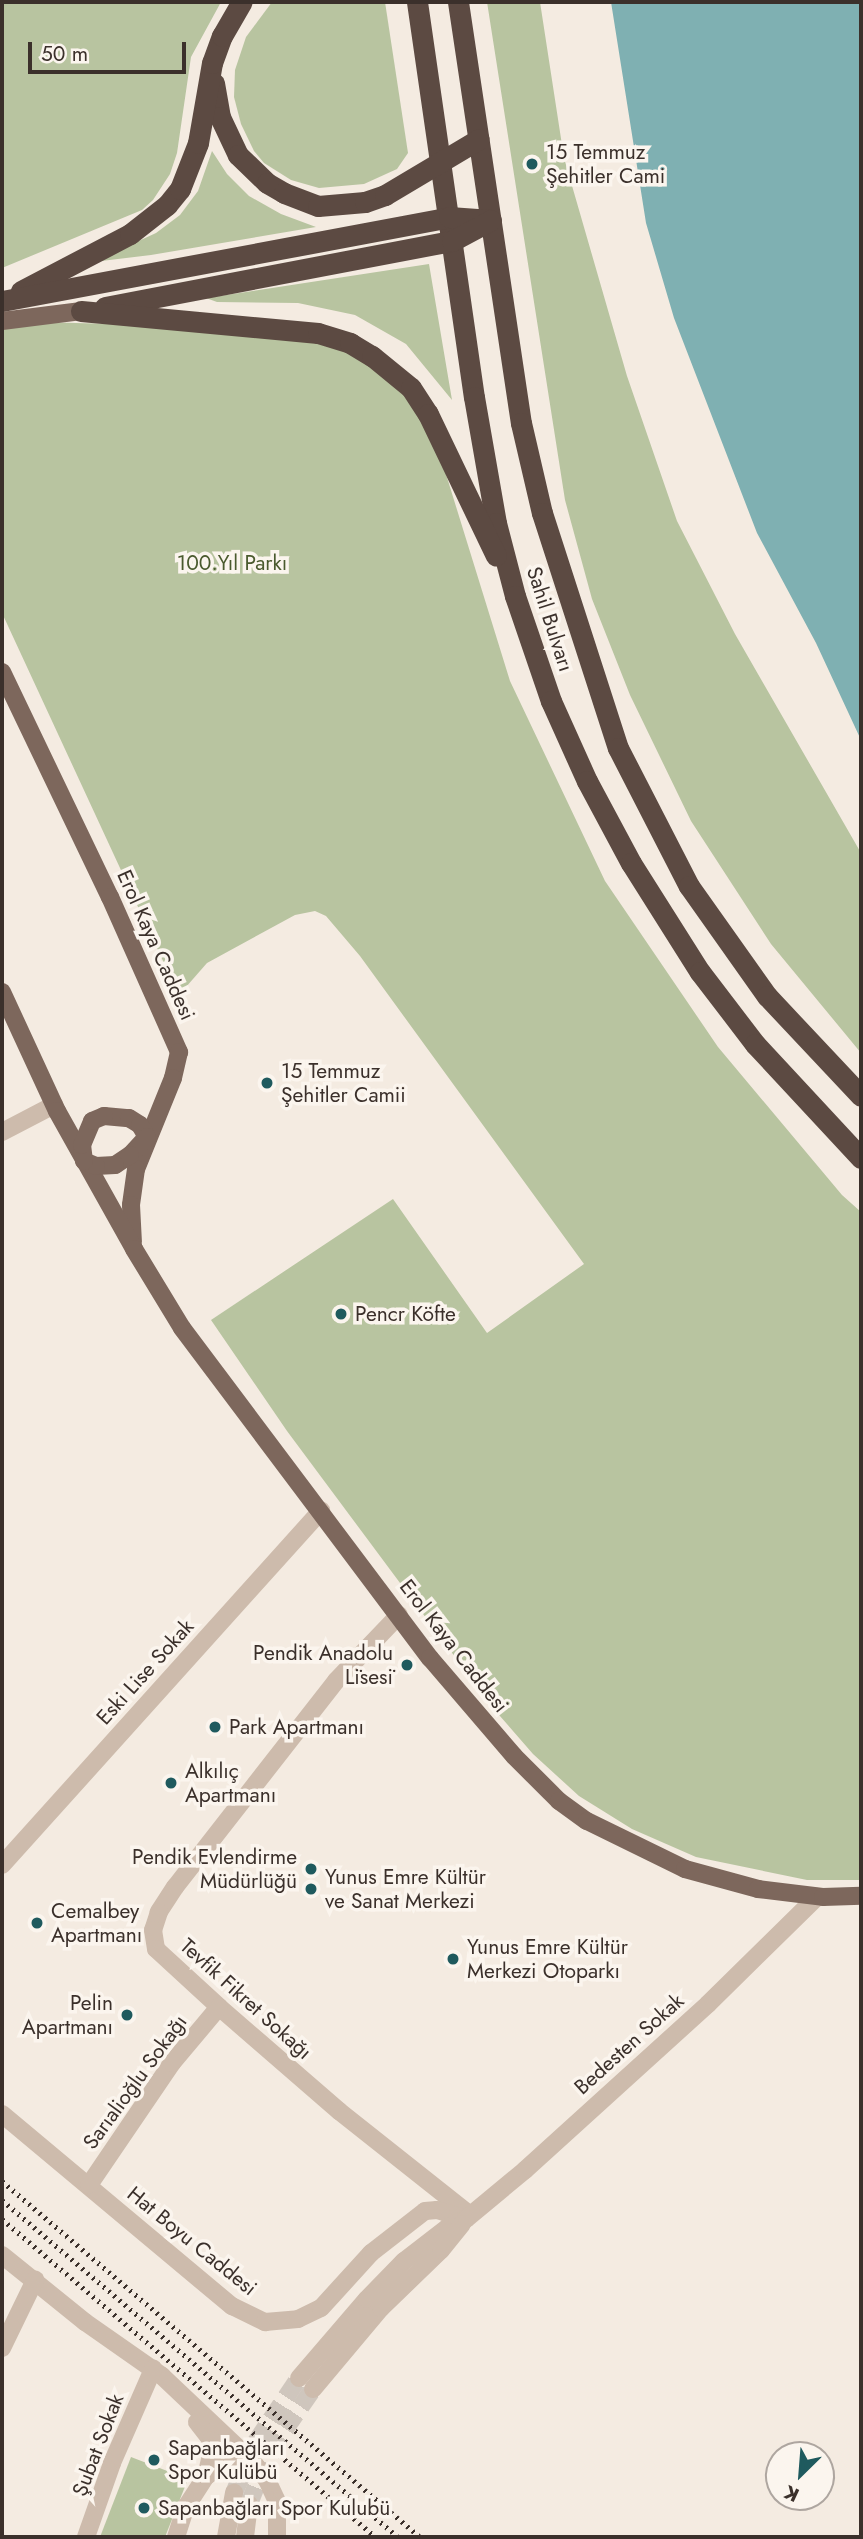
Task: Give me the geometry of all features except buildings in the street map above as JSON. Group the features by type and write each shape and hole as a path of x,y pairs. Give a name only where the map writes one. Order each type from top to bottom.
{"highway":[{"path":"2,301 130,234 167,205 190,169 212,63 222,36 243,2"},
{"name":"Sahil Bulvarı","path":"417,2 484,458 496,523 515,596 561,724 587,781 646,890 734,1019 861,1158"},
{"name":"Sahil Bulvarı","path":"458,2 521,423 559,571 618,748 689,886 767,996 861,1096"},
{"path":"212,63 220,117 227,138 251,170 284,193 318,206 365,202 385,195 479,139"},
{"path":"2,301 449,217 491,220"},
{"path":"81,311 452,241 491,220"},
{"path":"81,311 318,332 350,343 372,356 411,388 428,414 515,596"}],"main road":[{"path":"2,321 81,311"},
{"name":"Erol Kaya Caddesi","path":"2,671 180,1052 164,1102 147,1137 133,1188 134,1249"},
{"name":"Erol Kaya Caddesi","path":"2,992 54,1105 84,1161 183,1328 271,1450 321,1511 430,1658 514,1756 559,1801 587,1821 685,1869 753,1888 817,1897 861,1896"},
{"path":"104,1116 129,1118 140,1125 147,1137 130,1155 115,1165 96,1166 84,1161 82,1145 86,1132 92,1121 104,1116"}],"street":[{"path":"2,1132 54,1105"},
{"name":"Eski Lise Sokak","path":"2,1865 321,1511"},
{"name":"Tevfik Fikret Sokağı","path":"399,1615 336,1681 175,1887 159,1912 153,1930 156,1949 219,2007 468,2217"},
{"name":"Bedesten Sokak","path":"306,2383 441,2250 468,2217 687,2022 817,1897"},
{"name":"Sarıalioğlu Sokağı","path":"89,2185 172,2063 219,2007"},
{"name":"Hat Boyu Caddesi","path":"2,2114 242,2313 278,2323 298,2319 321,2308 371,2253 425,2211 437,2210 468,2217"},
{"path":"2,2255 85,2322 153,2370 253,2462 267,2480 277,2501 277,2537"},
{"path":"2,2348 36,2280"},
{"path":"153,2370 157,2382 209,2434 212,2447 206,2476 186,2507 176,2537"},
{"name":"Şubat Sokak","path":"86,2537 112,2463 153,2370"},
{"path":"206,2476 231,2461 253,2462"},
{"path":"226,2537 234,2493"},
{"path":"245,2537 249,2504"}],"green space":[{"path":"2,2 221,2 191,57 177,153 170,174 153,200 142,210 2,268"},
{"path":"272,2 385,2 408,153 397,169 364,184 319,188 291,180 264,163 254,151 241,124 234,97 235,70 246,37"},
{"path":"487,2 540,2 564,158 627,376 677,521 735,634 861,853 861,1053 771,944 691,821 630,695 592,599 565,500"},
{"path":"212,151 227,174 249,196 281,214 316,227 93,262 156,233 180,215 198,191"},
{"path":"429,264 452,400 406,344 355,315 298,303 217,302 206,298"},
{"name":"100.Yıl Parkı","path":"2,321 150,325 344,343 428,416 510,681 605,881 718,1047 842,1195 861,1212 861,1880 807,1880 696,1857 632,1829 579,1796 533,1754 493,1708 287,1431 211,1320 393,1199 487,1333 584,1264 360,956 326,916 315,911 295,915 207,963 186,987 182,1002 2,613"},
{"name":"Sapanbağları Spor Kulubü","path":"131,2457 188,2479 165,2537 100,2537"}],"water":[{"path":"611,2 861,2 861,740 816,643 757,533 674,318 646,223"}],"tunnel":[{"path":"234,2493 256,2442 299,2378"},
{"path":"249,2504 270,2451 313,2389"}],"railway":[{"path":"2,2181 420,2537"},
{"path":"2,2200 398,2537"},
{"path":"2,2219 376,2537"}],"place":[{"name":"15 Temmuz Şehitler Cami","path":"532,164"},
{"name":"15 Temmuz Şehitler Camii","path":"267,1083"},
{"name":"Pencr Köfte","path":"341,1314"},
{"name":"Pendi̇k Anadolu Li̇sesi̇","path":"407,1665"},
{"name":"Park Apartmanı","path":"215,1727"},
{"name":"Alkılıç Apartmanı","path":"171,1783"},
{"name":"Pendik Evlendirme Müdürlüğü","path":"311,1869"},
{"name":"Yunus Emre Kültür ve Sanat Merkezi","path":"311,1889"},
{"name":"Cemalbey Apartmanı","path":"37,1923"},
{"name":"Yunus Emre Kültür Merkezi Otoparkı","path":"453,1959"},
{"name":"Pelin Apartmanı","path":"127,2015"},
{"name":"Sapanbağları Spor Kulübü","path":"154,2460"},
{"name":"Sapanbağları Spor Kulubü","path":"144,2508"}]}
